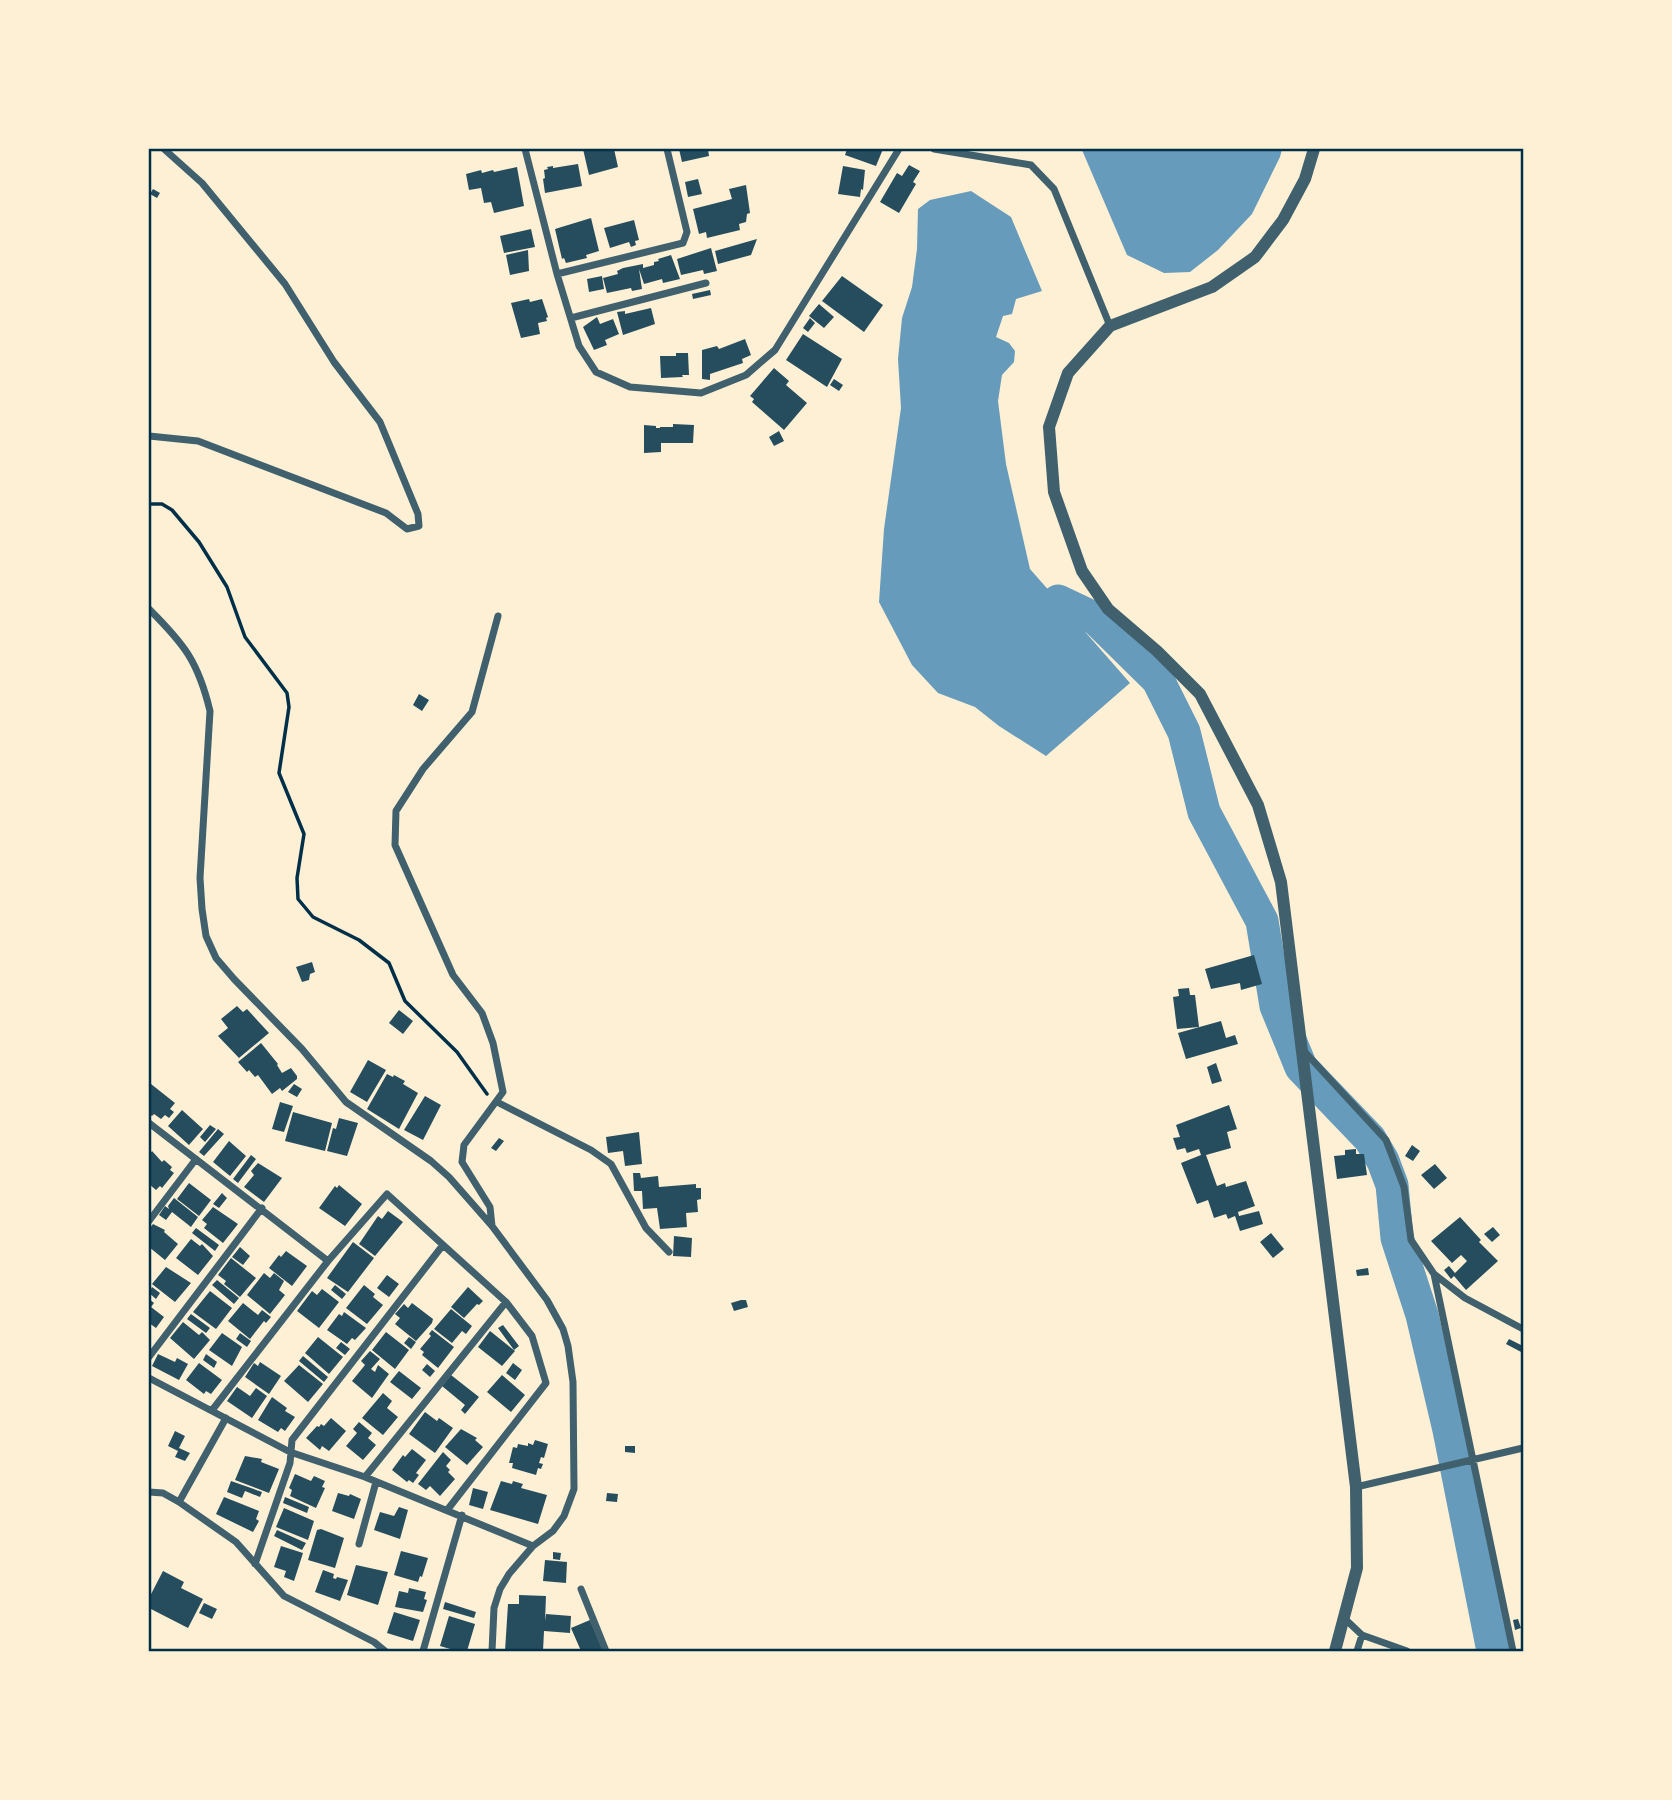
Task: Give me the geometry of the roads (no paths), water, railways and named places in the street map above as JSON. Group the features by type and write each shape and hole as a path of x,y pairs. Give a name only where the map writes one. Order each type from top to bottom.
{"street":[{"path":"149,436 198,440 386,513 407,529 419,526 418,514 380,422 334,362 285,284 202,183 163,149"},
{"path":"524,149 579,346 596,372 630,387 701,393 746,375 775,350 899,149"},
{"path":"557,274 683,243 687,232 667,149"},
{"path":"934,149 1031,165 1054,189 1110,326"},
{"path":"1314,149 1306,179 1289,210 1255,257 1212,287 1110,326 1068,373 1049,427 1054,492 1082,571 1108,609 1157,651 1200,694 1258,805 1281,882 1356,1487 1357,1568 1335,1651"},
{"path":"571,318 706,283"},
{"path":"149,609 182,643 195,663 210,711 200,878 206,936 216,958 302,1049 346,1102 431,1161 449,1177 492,1226 547,1300 563,1329 573,1382 574,1489 564,1516 554,1531 533,1546 500,1589 494,1608 492,1651"},
{"path":"492,1226 490,1207 462,1162 464,1145 503,1092 493,1043 482,1013 453,975 395,845 396,811 423,769 472,712 498,616"},
{"path":"1303,1050 1386,1140 1404,1187 1411,1240 1434,1274 1465,1298 1523,1329"},
{"path":"497,1102 591,1150 611,1164 646,1228 669,1252"},
{"path":"149,1123 262,1208 328,1262"},
{"path":"149,1221 196,1159"},
{"path":"213,1409 328,1262 387,1194 506,1302 531,1336 546,1383 448,1509"},
{"path":"149,1357 262,1208"},
{"path":"256,1564 289,1463 292,1440 443,1245"},
{"path":"1434,1274 1513,1651"},
{"path":"365,1477 506,1302"},
{"path":"149,1378 213,1409 290,1452 448,1509 533,1546"},
{"path":"179,1502 226,1418"},
{"path":"1356,1487 1523,1448"},
{"path":"359,1545 376,1482"},
{"path":"149,1492 163,1493 179,1502 236,1542 284,1596 374,1642 385,1651"},
{"path":"423,1651 462,1515"},
{"path":"581,1589 606,1651"},
{"path":"1344,1618 1362,1635 1407,1651"},
{"path":"1357,1651 1362,1635"}],"water":[{"path":"1083,149 1282,149 1252,214 1218,250 1190,272 1164,273 1127,255"},
{"path":"971,191 1011,217 1042,291 1016,299 1012,314 1003,316 996,337 1009,343 1015,351 1014,362 1002,375 998,401 1006,464 1030,569 1130,683 1046,756 975,707 938,693 912,665 879,602 884,529 901,408 898,359 902,318 912,287 918,209 930,200"}],"waterway":[{"path":"1058,601 1096,619 1158,680 1184,732 1204,812 1262,921 1276,1006 1301,1067 1370,1139 1383,1161 1392,1185 1397,1238 1422,1315 1449,1430 1493,1651"}]}
